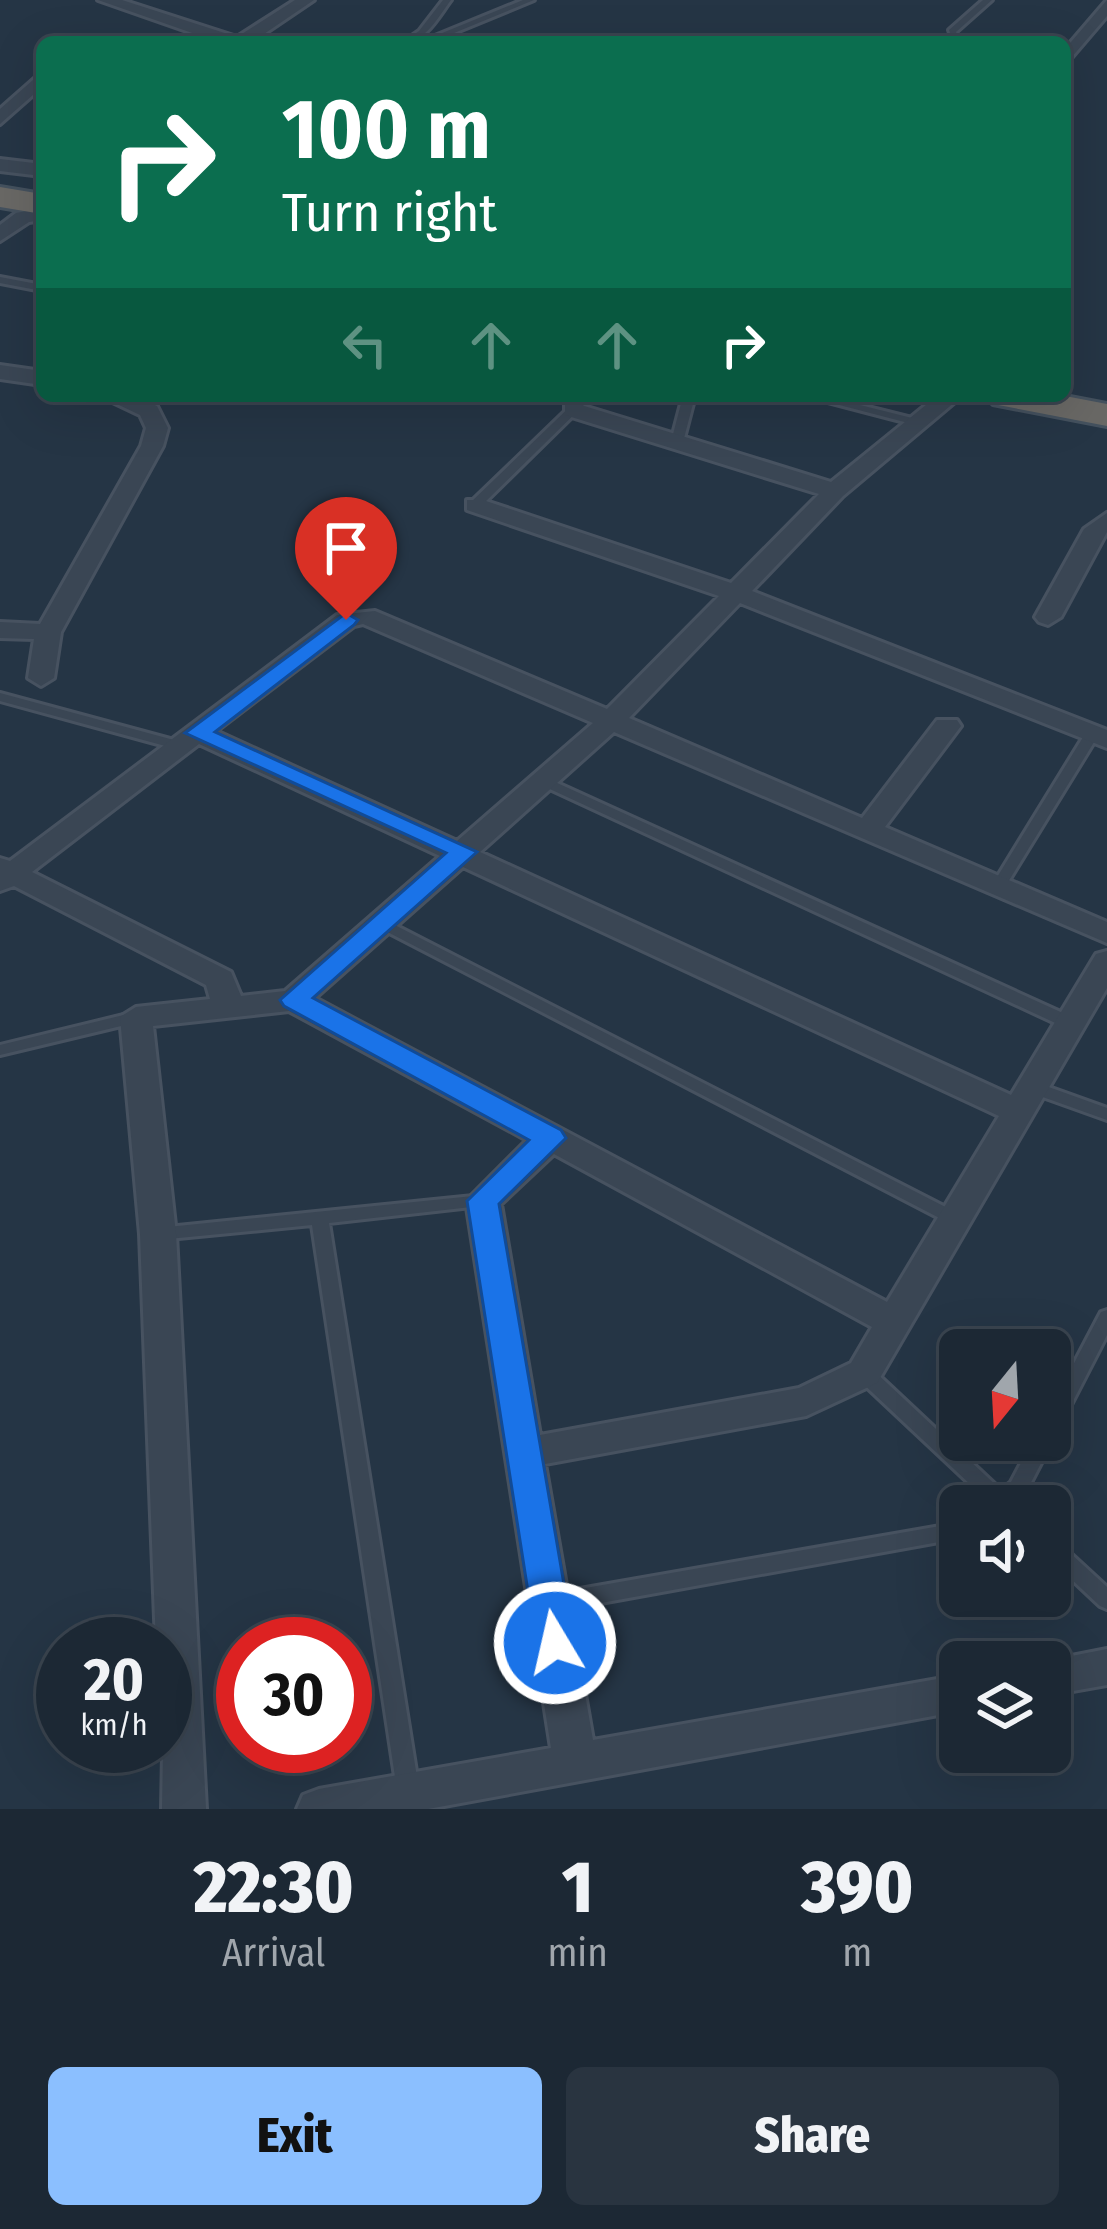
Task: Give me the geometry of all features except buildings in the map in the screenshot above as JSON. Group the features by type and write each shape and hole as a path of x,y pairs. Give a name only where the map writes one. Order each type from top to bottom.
{"street":[{"path":"106,0 219,36"},
{"path":"248,36 307,0"},
{"path":"1071,51 1107,5"},
{"path":"0,119 36,83"},
{"path":"17,207 36,168"},
{"path":"0,372 36,377"},
{"path":"41,678 48,632 152,446 157,428 148,411 126,402"},
{"path":"294,1000 611,721 836,491 943,402"},
{"path":"580,403 677,442 836,491"},
{"path":"476,505 736,593 1100,737"},
{"path":"1048,617 1096,529 1107,520"},
{"path":"228,1006 220,979 5,873 346,620 366,616 1107,934"},
{"path":"0,630 48,632"},
{"path":"867,831 947,726"},
{"path":"189,739 464,852 1025,1099"},
{"path":"524,1453 806,1401 864,1373 1107,961"},
{"path":"184,1809 158,1234 136,1017 294,1000 893,1322"},
{"path":"550,1138 483,1201 575,1763"},
{"path":"1071,1673 1107,1667"},
{"path":"319,1809 410,1801 575,1763 939,1698"}],"lane":[{"path":"429,36 447,0"},
{"path":"431,36 530,0"},
{"path":"954,36 952,32 979,3"},
{"path":"0,280 36,287"},
{"path":"677,442 687,402"},
{"path":"835,402 916,422"},
{"path":"476,505 580,403"},
{"path":"0,698 189,739"},
{"path":"998,887 1100,737"},
{"path":"544,781 1070,1023"},
{"path":"381,923 955,1219"},
{"path":"0,1050 136,1017"},
{"path":"1025,1099 1107,1114"},
{"path":"158,1234 483,1201"},
{"path":"320,1218 410,1801"},
{"path":"1071,1386 1107,1317"},
{"path":"864,1373 980,1485"},
{"path":"549,1603 939,1534"},
{"path":"1071,1567 1107,1600"}],"route":[{"path":"346,620 197,733 464,852 294,1000 550,1138 483,1201 555,1643"}]}
